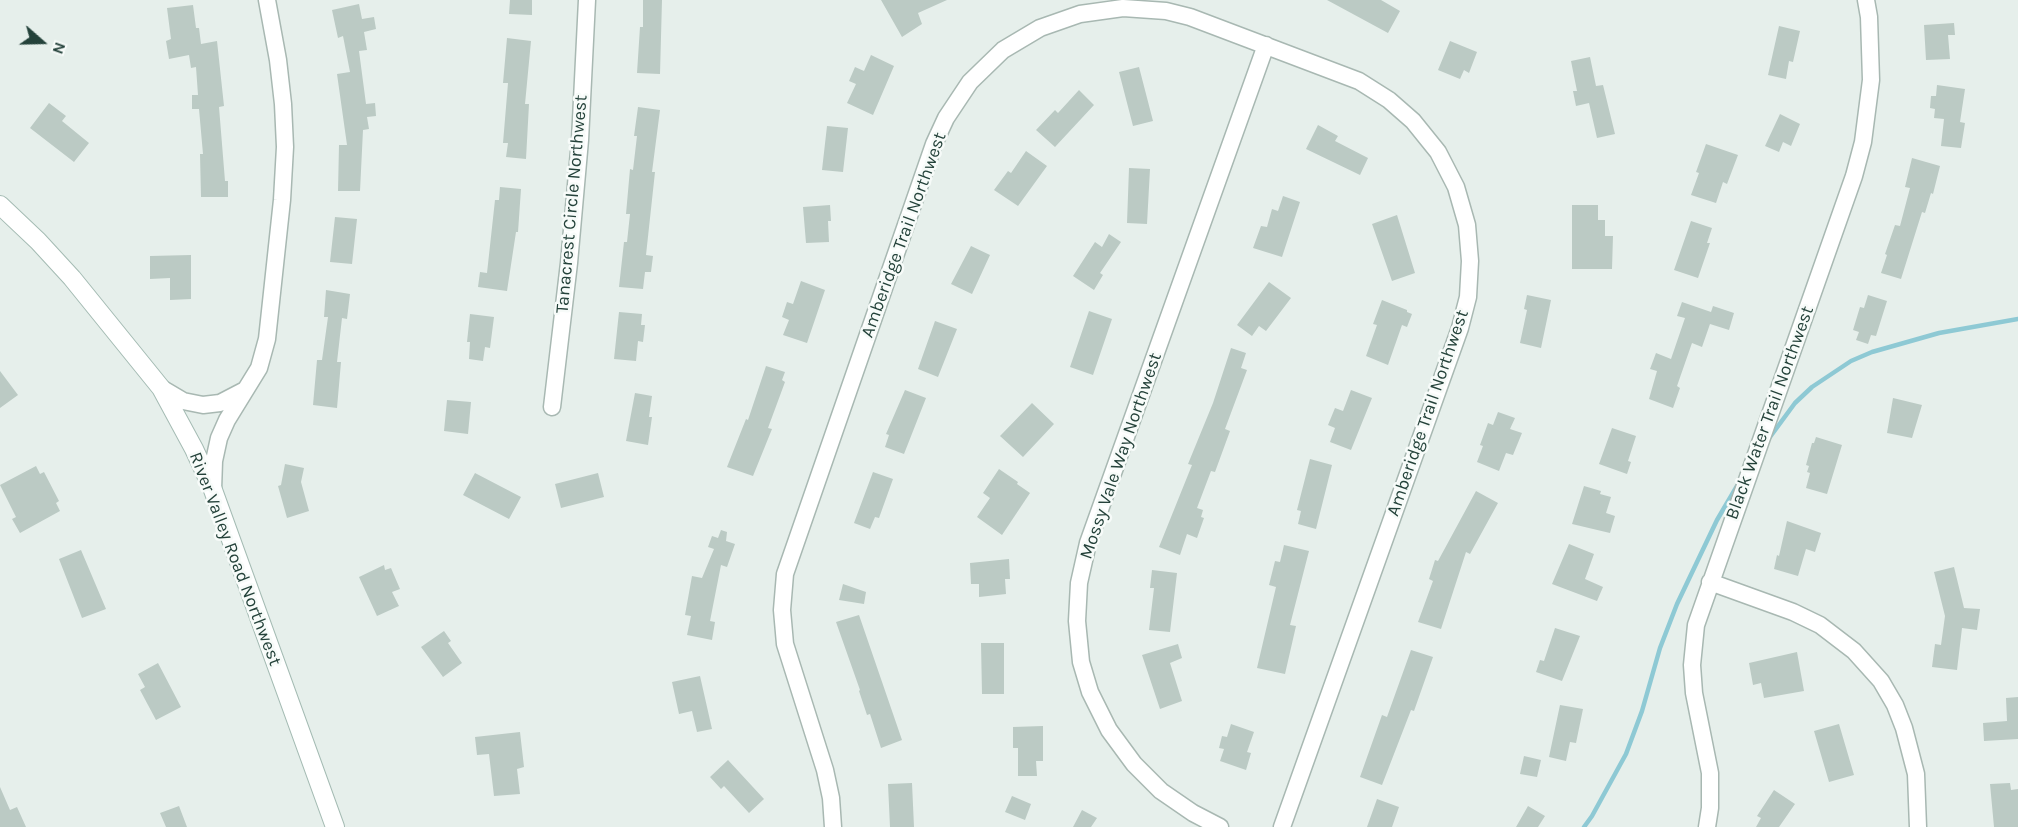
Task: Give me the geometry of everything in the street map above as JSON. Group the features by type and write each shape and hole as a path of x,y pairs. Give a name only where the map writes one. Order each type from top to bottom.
{"street":[{"path":"213,490 214,461 219,438 227,420 259,368 267,339 282,200 285,147 278,60 267,0"},
{"name":"Tanacrest Circle Northwest","path":"552,407 569,263 580,140 587,0"},
{"name":"Black Water Trail Northwest","path":"1707,827 1710,808 1710,773 1694,693 1692,665 1696,625 1854,176 1863,142 1871,80 1869,17 1866,0"},
{"name":"Amberidge Trail Northwest","path":"833,827 831,798 825,770 785,644 782,610 785,574 934,144 946,118 970,82 1003,50 1040,28 1080,14 1123,8 1166,11 1190,17 1359,81 1389,100 1413,121 1438,152 1456,187 1467,225 1470,261 1468,297 1460,328 1282,827"},
{"name":"Mossy Vale Way Northwest","path":"1220,827 1193,813 1161,791 1134,764 1109,730 1090,692 1081,662 1077,621 1079,583 1088,543 1266,45"},
{"name":"River Valley Road Northwest","path":"0,205 72,278 161,388 194,449 213,490 335,827"},
{"path":"161,388 183,401 203,405 220,403 246,390"},
{"path":"1710,582 1793,612 1820,625 1854,651 1874,674 1895,705 1904,728 1916,774 1918,827"}],"building":[{"path":"510,0 532,0 532,15 509,14"},
{"path":"643,0 662,0 660,74 637,73 640,27 643,27"},
{"path":"881,0 947,0 918,13 922,24 902,37"},
{"path":"1327,0 1381,0 1400,11 1388,33"},
{"path":"359,4 362,19 374,17 376,29 364,32 367,50 359,51 366,104 375,103 376,116 367,117 369,129 363,130 360,191 338,191 339,145 347,145 337,74 350,72 343,36 338,38 332,10"},
{"path":"193,5 201,44 217,41 224,106 219,107 228,197 201,197 200,154 203,154 199,109 192,109 192,95 198,95 196,67 191,68 189,55 169,59 166,41 171,39 167,8"},
{"path":"1954,23 1955,35 1948,35 1950,59 1926,60 1924,25"},
{"path":"1779,26 1800,31 1793,62 1789,61 1786,79 1768,75"},
{"path":"507,38 531,41 525,104 529,104 526,159 506,157 508,143 503,143 508,83 503,83"},
{"path":"1450,41 1477,52 1469,73 1464,70 1460,79 1438,70"},
{"path":"871,55 894,66 873,115 847,103 856,84 849,81 855,67 864,71"},
{"path":"1590,57 1596,86 1603,85 1615,134 1597,138 1589,103 1576,106 1573,91 1577,91 1571,61"},
{"path":"1139,67 1153,121 1133,126 1119,72"},
{"path":"1937,85 1965,89 1960,122 1965,123 1961,148 1941,146 1944,119 1934,118 1935,109 1930,108 1931,96 1936,96"},
{"path":"1079,90 1094,105 1055,147 1036,130 1055,110 1058,113"},
{"path":"49,103 66,116 62,121 89,143 74,162 30,128"},
{"path":"638,107 660,110 652,172 655,172 646,255 653,256 651,272 645,272 643,289 619,287 630,214 626,214 630,169 633,170 637,136 634,136"},
{"path":"1780,114 1800,124 1791,146 1783,142 1779,152 1765,146"},
{"path":"1318,125 1338,136 1335,141 1368,158 1360,175 1306,149"},
{"path":"827,126 848,128 843,172 822,170"},
{"path":"1706,144 1738,155 1727,184 1723,182 1716,203 1691,195"},
{"path":"1026,151 1047,166 1018,206 994,190 1008,171 1011,173"},
{"path":"1912,158 1940,166 1933,194 1931,193 1925,213 1922,212 1901,279 1881,273 1895,225 1900,226 1910,188 1905,187"},
{"path":"1129,168 1150,169 1147,224 1127,223"},
{"path":"500,187 521,189 518,232 516,232 507,291 478,287 480,272 487,273 495,200 499,200"},
{"path":"1283,196 1300,202 1282,257 1253,248 1261,226 1267,227 1272,209 1278,211"},
{"path":"830,205 829,242 806,243 803,207"},
{"path":"1572,205 1598,205 1598,220 1605,220 1605,236 1613,236 1612,269 1572,269"},
{"path":"1397,215 1415,273 1392,281 1372,224"},
{"path":"335,217 357,219 352,264 330,262"},
{"path":"1691,221 1712,228 1707,243 1710,243 1698,278 1674,270"},
{"path":"1109,234 1121,242 1100,273 1103,275 1094,290 1073,276 1095,242 1102,247"},
{"path":"971,246 990,255 972,294 951,284"},
{"path":"191,255 191,299 170,300 170,278 150,279 150,256"},
{"path":"801,281 825,290 807,343 783,335 789,320 782,317 787,302 793,304"},
{"path":"1269,282 1291,298 1266,331 1259,326 1252,336 1237,325"},
{"path":"326,290 350,294 347,319 342,318 337,362 341,362 337,408 313,405 317,360 322,360 328,317 324,317"},
{"path":"1527,295 1551,300 1541,348 1520,343 1527,310 1524,309"},
{"path":"1868,295 1887,301 1876,336 1871,335 1868,344 1856,340 1859,332 1853,330 1860,307 1864,308"},
{"path":"1382,300 1412,314 1407,327 1402,325 1388,365 1366,356 1377,325 1373,324"},
{"path":"1682,302 1711,312 1713,306 1734,313 1729,330 1710,324 1702,347 1692,343 1677,386 1680,388 1673,408 1649,399 1657,371 1650,369 1656,353 1671,359 1685,318 1677,316"},
{"path":"1089,311 1112,319 1093,375 1070,367"},
{"path":"619,312 642,314 641,325 645,325 643,342 638,341 636,361 614,359"},
{"path":"470,314 494,317 490,348 485,347 483,361 469,359 470,342 467,342"},
{"path":"935,321 957,329 938,377 918,369"},
{"path":"1231,348 1246,353 1241,368 1247,370 1225,429 1230,431 1215,472 1211,471 1197,508 1203,510 1201,517 1204,518 1197,538 1187,534 1180,555 1159,547 1192,465 1188,464 1213,403"},
{"path":"766,366 785,372 782,380 785,382 768,428 772,429 753,476 727,467 746,419 748,420"},
{"path":"0,371 18,395 0,408"},
{"path":"905,390 926,398 904,454 885,447 889,435 886,434"},
{"path":"1351,390 1372,398 1351,450 1330,442 1335,428 1328,425 1335,408 1343,411"},
{"path":"635,393 652,396 648,445 626,441"},
{"path":"1893,398 1922,405 1912,438 1887,433"},
{"path":"447,400 471,402 468,434 444,431"},
{"path":"1032,403 1054,424 1023,457 1000,436"},
{"path":"1498,412 1515,418 1510,429 1522,433 1513,455 1506,453 1499,471 1477,462 1488,423 1493,425"},
{"path":"1612,428 1636,436 1628,461 1631,462 1627,474 1599,464"},
{"path":"1816,437 1842,445 1827,494 1806,488 1810,473 1807,472 1809,466 1806,465"},
{"path":"1310,459 1332,465 1316,529 1298,524 1301,511 1297,510"},
{"path":"285,464 304,468 301,482 309,511 287,518 278,486 281,485"},
{"path":"36,466 40,474 44,472 59,501 56,503 60,511 20,533 12,519 16,517 0,485"},
{"path":"999,469 1030,493 1002,535 977,517 990,498 983,493"},
{"path":"873,472 893,479 879,518 875,517 870,529 854,523"},
{"path":"475,473 521,497 509,519 463,495"},
{"path":"598,473 604,497 561,508 555,484"},
{"path":"1584,486 1611,497 1606,513 1615,516 1610,533 1572,524"},
{"path":"1476,491 1498,503 1470,554 1466,552 1441,629 1418,622 1433,581 1429,579 1435,560 1438,561"},
{"path":"1787,521 1821,533 1815,552 1806,549 1798,576 1774,569"},
{"path":"721,530 727,532 726,541 735,544 727,567 721,565 710,621 715,622 712,640 687,635 691,616 685,615 692,576 702,578 714,549 708,547 712,536 718,538"},
{"path":"1569,544 1594,554 1585,579 1603,587 1597,601 1552,584"},
{"path":"1284,545 1309,551 1290,625 1296,626 1285,674 1257,668 1276,587 1269,585 1275,561 1280,562"},
{"path":"81,550 106,609 82,618 59,559"},
{"path":"1009,559 1010,579 1005,579 1006,594 979,597 979,584 971,584 970,563"},
{"path":"384,565 385,570 391,568 400,589 392,592 399,606 377,616 359,577"},
{"path":"1954,567 1964,608 1980,609 1977,630 1962,628 1957,670 1932,667 1935,644 1941,645 1945,616 1934,572"},
{"path":"1152,570 1177,573 1170,632 1149,630 1154,588 1150,588"},
{"path":"843,584 866,592 864,604 839,600"},
{"path":"859,615 902,740 881,748 870,714 867,715 836,622"},
{"path":"1555,628 1580,636 1562,681 1536,672 1540,660 1544,661"},
{"path":"444,631 451,641 448,643 462,663 443,677 421,647"},
{"path":"981,643 1004,643 1004,694 982,694"},
{"path":"1178,644 1182,658 1170,663 1182,701 1160,709 1142,655"},
{"path":"1411,650 1433,657 1414,711 1411,710 1382,785 1360,777 1382,715 1387,717"},
{"path":"1797,652 1804,691 1764,698 1761,683 1753,685 1749,663"},
{"path":"158,663 181,707 156,720 140,690 145,687 138,674"},
{"path":"700,676 712,729 697,732 692,711 679,714 672,682"},
{"path":"2018,697 2018,739 1984,741 1983,723 2007,721 2006,698"},
{"path":"1560,705 1583,709 1576,743 1570,742 1566,761 1549,757"},
{"path":"1231,724 1254,732 1247,752 1251,753 1246,770 1220,761 1224,749 1219,748 1222,736 1227,737"},
{"path":"1839,724 1854,775 1829,782 1814,731"},
{"path":"1043,726 1043,761 1036,761 1037,776 1018,776 1018,748 1013,748 1013,727"},
{"path":"520,732 524,767 517,769 520,794 494,796 489,754 477,755 475,737"},
{"path":"1524,756 1541,760 1537,777 1520,774"},
{"path":"728,760 764,799 749,813 724,786 721,789 710,777"},
{"path":"912,783 914,827 890,827 888,784"},
{"path":"2010,783 2011,790 2018,789 2018,827 1994,827 1990,784"},
{"path":"0,787 10,810 17,807 26,827 0,827"},
{"path":"1774,790 1795,804 1779,827 1756,827 1761,818 1757,816"},
{"path":"1012,796 1031,804 1025,820 1005,812"},
{"path":"1377,799 1399,807 1392,827 1367,827"},
{"path":"179,806 187,827 166,827 160,813"},
{"path":"1528,806 1545,816 1538,827 1516,827"},
{"path":"1082,810 1097,818 1091,827 1073,827"}],"waterway":[{"path":"1770,437 1795,403 1812,387 1851,361 1872,352 1939,333 2018,319"},
{"path":"1584,827 1626,754 1642,711 1660,648 1677,604 1717,520 1737,486"}]}
